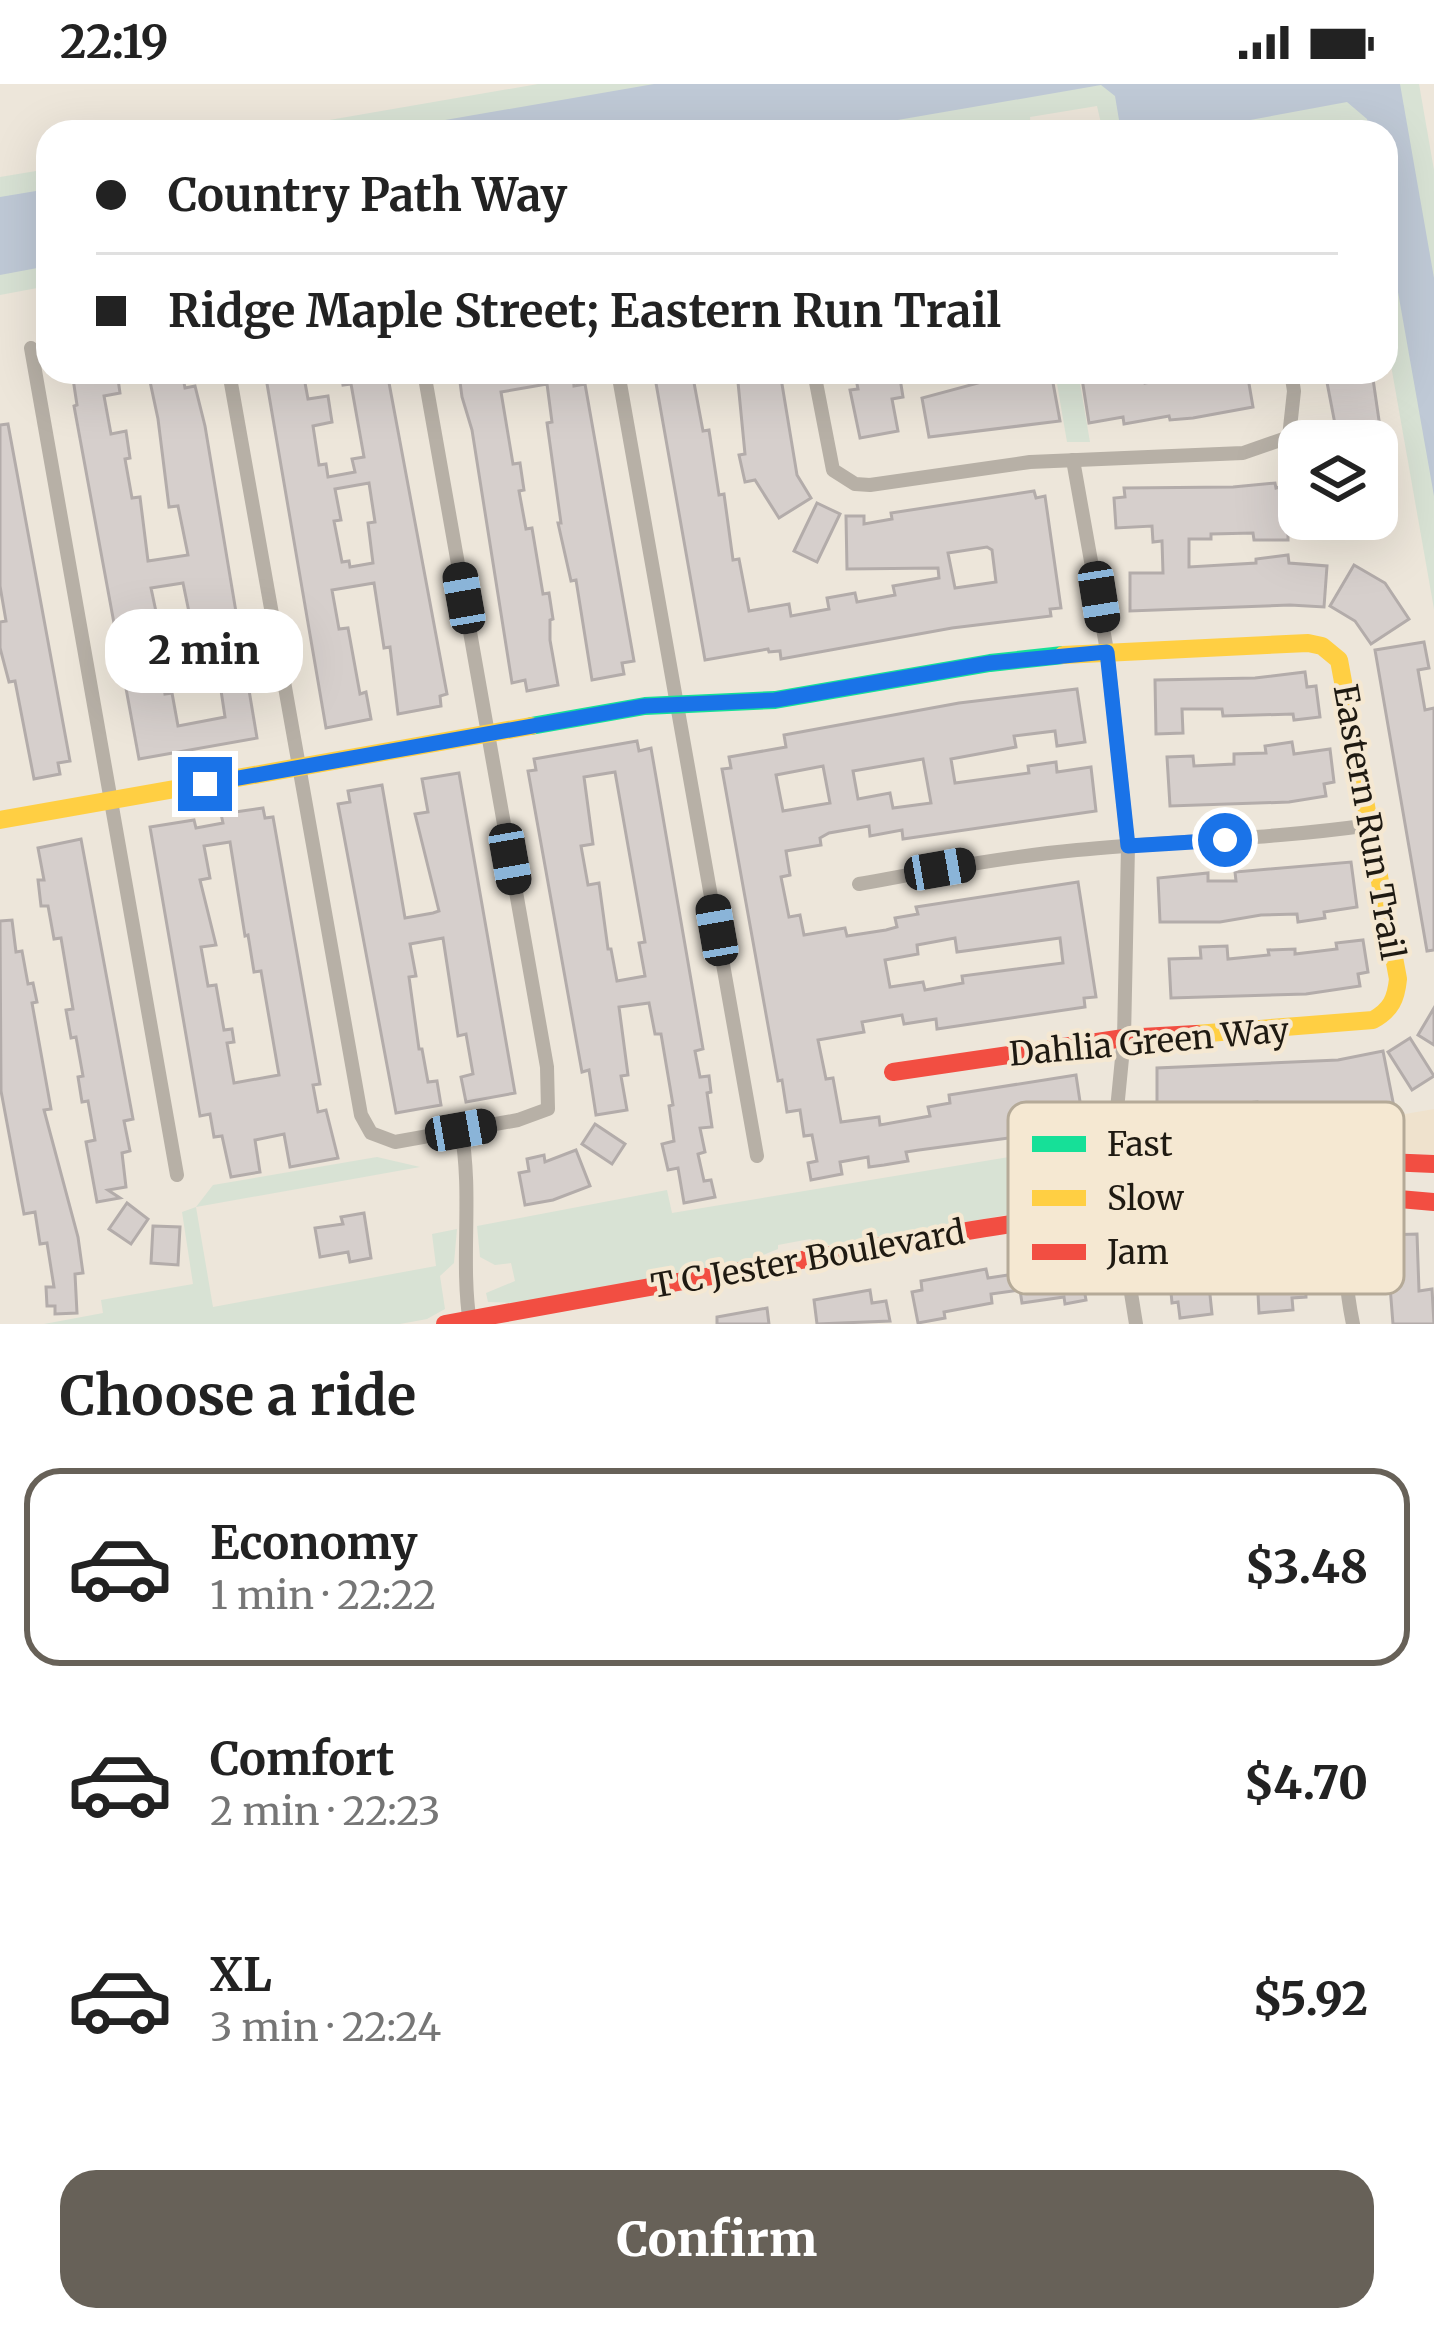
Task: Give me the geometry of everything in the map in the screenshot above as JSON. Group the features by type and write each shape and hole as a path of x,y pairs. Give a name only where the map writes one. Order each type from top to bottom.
{"street":[{"path":"31,348 36,376"},
{"path":"37,384 177,1175"},
{"path":"232,384 361,1115 371,1133 395,1142 518,1120 548,1109 547,1067 426,384"},
{"path":"621,384 758,1156"},
{"path":"816,384 833,470 842,478 870,484 990,466 1243,454 1288,437 1293,384"},
{"path":"1072,460 1107,652 1128,846 1124,1038 1118,1102"},
{"name":"Eastern Run Trail","path":"1107,652 1308,643 1330,651 1343,672 1397,979 1396,997"},
{"path":"0,820 677,704 775,700 990,663 1107,652"},
{"path":"859,884 982,862 1128,846 1283,837 1370,825"},
{"name":"Dahlia Green Way","path":"893,1072 1049,1046 1309,1028 1373,1019 1388,1012 1396,997"},
{"path":"461,1130 469,1192 464,1282 470,1322"},
{"name":"T C Jester Boulevard","path":"1404,1163 1434,1164"},
{"name":"T C Jester Boulevard","path":"1404,1199 1434,1202"},
{"name":"T C Jester Boulevard","path":"446,1324 1008,1226"},
{"path":"1131,1294 1136,1324"},
{"path":"1348,1294 1352,1324"}],"shaded area":[{"path":"654,84 1400,84 1434,278 1434,496 1398,292 1398,120 1367,120 1347,102 1250,120 1119,120 1115,96 1101,85 898,120 446,120"},
{"path":"36,191 36,268 0,275 0,197"},
{"path":"1434,1109 1434,1155 1404,1153 1404,1114"}],"green space":[{"path":"538,84 1419,84 1434,170 1434,609 1394,384 1398,384 1398,120 1100,120 1097,106 1030,120 330,120"},
{"path":"36,171 36,288 0,295 0,177"},
{"path":"1057,384 1080,384 1090,442 1067,442"},
{"path":"377,1157 420,1167 196,1207 213,1185"},
{"path":"1008,1157 1008,1215 845,1244 826,1245 810,1239 778,1245 748,1261 514,1303 488,1302 486,1293 515,1281 511,1263 495,1265 480,1257 477,1226 667,1190 672,1213"},
{"path":"196,1207 213,1307 436,1266 432,1234 457,1229 454,1263 440,1276 445,1309 427,1319 400,1324 44,1324 103,1313 101,1300 193,1284 182,1212"}],"building":[{"path":"74,384 119,384 120,393 104,396 111,434 126,431 130,458 125,459 132,498 140,497 148,561 188,555 178,506 169,507 151,384 195,386 257,738 139,759","holes":["183,583 203,680 219,677 225,717 178,726 172,693 165,694 160,655 165,654 151,588"]},
{"path":"267,384 305,384 308,399 328,396 332,422 313,426 319,465 326,464 328,477 355,472 352,459 364,457 351,384 389,384 447,694 440,696 441,706 398,714 390,647 384,648 374,583 332,590 339,629 348,628 360,694 366,692 371,719 326,728","holes":["369,483 375,522 368,523 373,563 350,567 349,561 342,562 334,521 341,520 335,489"]},
{"path":"460,384 547,384 501,392 513,464 520,463 526,529 532,528 543,594 549,593 558,685 527,691 525,680 512,683 472,430"},
{"path":"547,384 585,384 634,661 622,663 624,674 592,680 576,580 571,581 558,523 547,423 552,422"},
{"path":"656,384 694,384 749,611 789,604 791,616 829,609 827,598 855,593 857,602 895,595 893,586 939,578 938,568 847,569 846,516 864,516 864,524 892,519 891,513 1034,491 1036,498 1045,496 1061,608 1050,609 1051,616 952,628 781,659 780,651 705,660","holes":["992,550 996,582 955,588 948,553"]},
{"path":"738,384 782,384 797,475 811,498 779,518 755,480 745,482 739,455 745,454"},
{"path":"857,384 901,384 903,397 892,399 898,431 860,438 850,390 858,389"},
{"path":"974,384 1053,384 1060,421 929,437 922,398"},
{"path":"1083,384 1249,384 1253,407 1193,418 1170,420 1169,416 1124,424 1123,417 1089,423"},
{"path":"1327,384 1374,384 1379,420 1334,420"},
{"path":"8,424 70,761 58,763 60,774 34,779 15,681 9,682 0,648 0,622 6,621 0,586 0,425"},
{"path":"1275,483 1278,540 1254,540 1253,533 1189,539 1189,567 1256,563 1256,559 1288,555 1289,563 1327,566 1324,607 1130,611 1130,573 1163,573 1162,541 1153,542 1152,526 1116,528 1114,498 1125,497 1124,488"},
{"path":"817,503 840,514 817,562 794,551"},
{"path":"1354,565 1385,583 1409,619 1371,644 1355,621 1330,606"},
{"path":"1424,642 1429,668 1418,670 1425,710 1434,708 1434,950 1427,951 1375,650"},
{"path":"1305,672 1307,687 1316,686 1320,717 1223,716 1222,709 1182,709 1183,733 1156,734 1155,680"},
{"path":"1077,689 1085,742 1057,746 1055,731 1014,736 1016,747 951,759 955,783 1029,773 1028,766 1056,762 1057,772 1091,767 1096,811 903,839 902,830 870,836 869,826 829,833 820,838 821,845 786,851 790,875 781,877 789,917 800,915 804,935 845,928 847,936 897,927 895,918 918,914 916,907 1078,882 1096,997 1084,998 1085,1007 937,1029 936,1019 904,1024 902,1015 862,1022 864,1032 818,1040 826,1079 833,1078 841,1122 879,1117 880,1125 930,1116 928,1107 950,1103 949,1095 1076,1075 1080,1102 1008,1102 1008,1138 906,1152 908,1161 884,1165 869,1167 868,1157 840,1162 842,1174 811,1180 808,1163 817,1161 812,1135 804,1136 800,1110 787,1112 782,1080 778,1081 722,769 731,768 729,757 786,747 784,735 959,703","holes":["923,759 931,803 893,808 890,793 858,799 853,771","823,766 830,803 783,811 776,775","955,938 957,952 1060,938 1063,963 962,976 963,983 925,990 923,982 890,987 885,960 918,954 917,945"]},
{"path":"637,741 639,751 651,748 703,1049 695,1051 700,1077 709,1076 712,1127 700,1128 705,1152 698,1154 704,1181 711,1180 715,1197 684,1203 678,1168 668,1170 662,1144 674,1141 669,1106 673,1105 661,1034 655,1034 649,1003 619,1007 628,1075 621,1076 627,1110 596,1115 589,1070 582,1072 528,771 536,770 534,759","holes":["615,772 645,942 639,943 645,976 617,981 599,883 588,885 581,846 593,844 584,777"]},
{"path":"1292,742 1294,754 1330,749 1334,782 1324,784 1326,796 1289,802 1170,806 1167,757 1193,756 1194,766 1234,764 1234,754 1266,753 1265,746"},
{"path":"459,773 515,1093 466,1102 461,1077 473,1074 466,1034 458,1036 443,938 410,944 416,976 409,977 419,1049 428,1082 437,1081 441,1105 396,1113 338,804 350,802 348,791 382,785 405,918 433,913 439,911 415,814 428,812 422,779"},
{"path":"263,808 265,818 273,817 320,1084 313,1085 318,1112 326,1110 338,1158 290,1167 284,1134 255,1140 260,1172 231,1177 222,1136 214,1137 210,1114 200,1116 150,827 194,820 196,828 223,823 221,814","holes":["230,842 254,972 261,971 279,1075 234,1083 227,1043 234,1042 232,1029 224,1030 216,985 208,986 201,947 216,945 200,880 210,878 204,846"]},
{"path":"81,839 133,1119 124,1121 130,1151 122,1153 126,1187 108,1190 120,1198 97,1202 86,1142 95,1140 88,1101 82,1102 78,1077 83,1076 66,1010 73,1009 61,938 54,939 48,906 41,906 38,880 44,880 38,848"},
{"path":"1351,862 1357,907 1324,912 1325,918 1298,922 1297,914 1160,922 1158,878 1208,873 1208,881 1236,881 1235,872"},
{"path":"12,920 16,952 22,951 37,1002 32,1003 51,1109 44,1110 78,1237 83,1273 75,1274 77,1313 55,1314 55,1306 47,1306 46,1287 54,1287 47,1243 40,1244 35,1212 24,1214 1,1091 0,921"},
{"path":"1363,940 1368,972 1358,974 1360,986 1306,994 1171,998 1169,959 1201,958 1200,947 1227,946 1228,959 1269,955 1268,950 1295,949 1295,954 1337,949 1336,943"},
{"path":"1434,1008 1434,1045 1418,1035"},
{"path":"1410,1038 1434,1076 1412,1090 1388,1052"},
{"path":"1383,1051 1393,1102 1157,1102 1157,1068 1338,1060"},
{"path":"595,1124 625,1144 612,1164 582,1144"},
{"path":"576,1150 590,1186 525,1205 519,1173 529,1171 527,1159 544,1155 545,1162"},
{"path":"127,1203 148,1219 131,1244 109,1229"},
{"path":"364,1213 371,1258 350,1262 348,1252 320,1257 315,1228 343,1224 341,1217"},
{"path":"153,1226 180,1227 178,1265 151,1263"},
{"path":"1404,1234 1417,1234 1419,1291 1432,1289 1434,1324 1393,1324 1391,1294 1404,1294"},
{"path":"986,1269 988,1278 1008,1275 1008,1292 991,1294 992,1303 944,1312 945,1318 918,1323 912,1292 922,1290 921,1281"},
{"path":"870,1290 872,1303 886,1301 890,1321 817,1324 814,1300"},
{"path":"1021,1294 1085,1294 1086,1300 1065,1304 1064,1297 1022,1303"},
{"path":"1171,1294 1210,1294 1212,1314 1180,1318 1178,1302 1172,1303"},
{"path":"1258,1294 1306,1294 1292,1298 1293,1310 1259,1313"},
{"path":"767,1308 769,1324 717,1324 717,1317"}],"traffic: fast":[{"path":"531,726 645,706 775,700 1063,655"}],"traffic: slow":[{"path":"1063,655 1308,643 1322,646 1339,660 1398,979 1394,998 1373,1020 1196,1034"},
{"path":"0,820 531,726"}],"traffic: jam":[{"path":"893,1072 1124,1038 1196,1034"},
{"path":"1404,1163 1434,1164"},
{"path":"1404,1200 1434,1202"},
{"path":"445,1324 1008,1225"}],"route":[{"path":"205,784 645,706 775,700 990,663 1107,652 1128,846 1225,840"}]}
